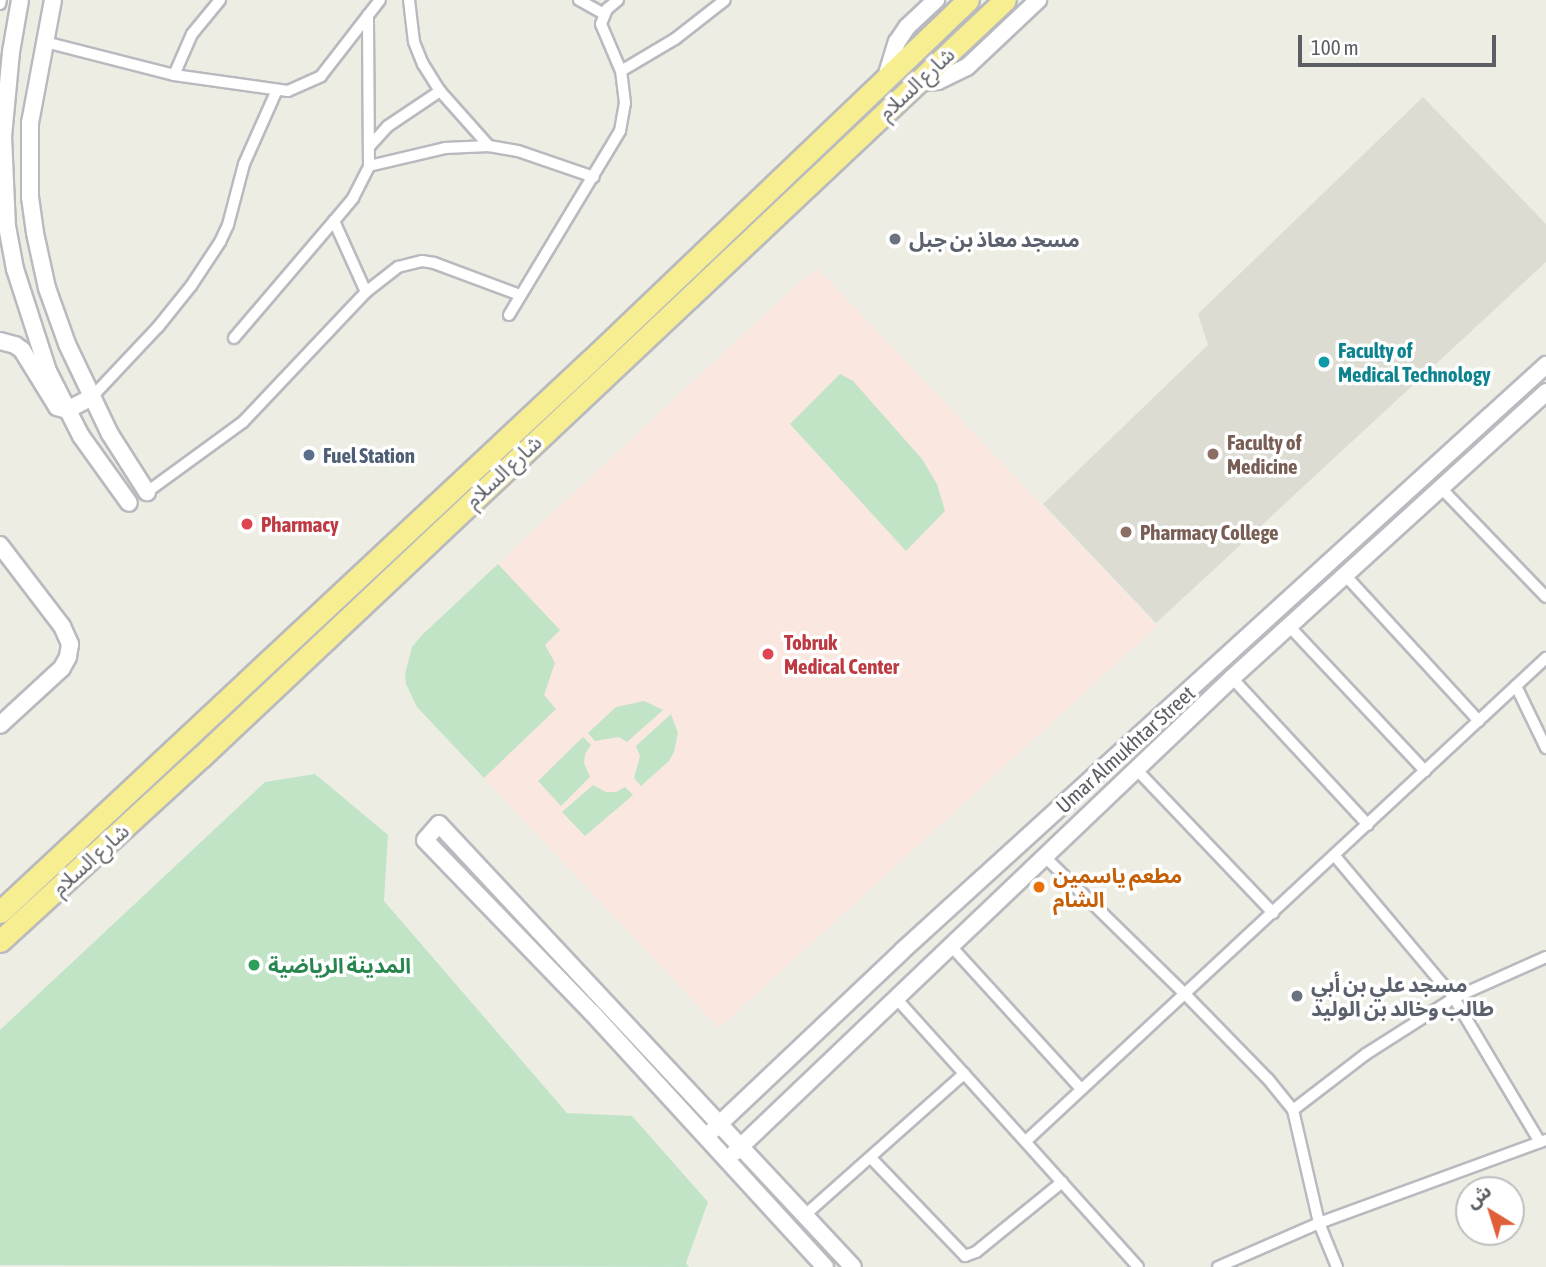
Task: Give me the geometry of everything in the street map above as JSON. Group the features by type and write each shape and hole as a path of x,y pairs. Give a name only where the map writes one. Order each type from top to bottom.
{"highway":[{"name":"شارع السلام","path":"0,912 581,370 968,0"},
{"name":"شارع السلام","path":"0,941 201,757 1006,0"}],"main road":[{"path":"20,0 2,100 1,172 7,226 23,300 40,354 68,410 88,447 129,503"},
{"path":"53,0 30,123 33,221 55,316 91,398 120,452 147,492"},
{"path":"886,77 897,42 907,27 936,0"},
{"path":"916,83 938,81 967,67 1038,0"},
{"path":"0,341 22,350 53,404 61,410 68,410 91,398"},
{"name":"Umar Almukhtar Street","path":"706,1137 902,951 1546,365"},
{"name":"Umar Almukhtar Street","path":"726,1161 1232,678 1440,488 1542,401"},
{"path":"0,545 62,626 70,644 68,657 62,668 0,725"},
{"path":"825,1267 425,840 439,824 853,1267"}],"street":[{"path":"174,75 192,34 220,0"},
{"path":"45,42 174,75 276,92 300,88 321,76 380,0"},
{"path":"409,0 414,42 440,91 489,146"},
{"path":"579,0 604,14"},
{"path":"509,315 620,131 625,103 621,71 602,29 604,14 618,0"},
{"path":"621,71 675,39 725,0"},
{"path":"234,338 353,198 369,166 369,15"},
{"path":"369,147 388,126 440,91"},
{"path":"91,398 158,327 191,286 220,242 228,225 244,164 276,92"},
{"path":"369,166 445,148 489,146 518,151 594,177"},
{"path":"334,221 366,292"},
{"path":"147,492 215,446 243,422 366,292 398,267 422,261 520,295"},
{"path":"1440,488 1546,597"},
{"path":"1345,575 1479,721"},
{"path":"1289,626 1425,771"},
{"path":"1026,1141 1546,658"},
{"path":"1232,678 1368,825"},
{"path":"1516,686 1546,748"},
{"path":"1136,769 1273,913"},
{"path":"1044,856 1184,993 1268,1079 1293,1110 1319,1223 1337,1267"},
{"path":"1218,1267 1319,1223 1543,1141 1454,998 1335,856"},
{"path":"950,945 1081,1089"},
{"path":"1293,1110 1366,1054 1454,998 1546,957"},
{"path":"895,997 1138,1267"},
{"path":"805,1216 964,1074"},
{"path":"871,1158 965,1256 976,1252 1062,1182"}],"shaded area":[{"path":"1423,97 1546,224 1546,262 1156,623 1043,504 1208,345 1198,314"},
{"name":"Tobruk Medical Center","path":"818,269 1157,626 719,1028 417,707 406,684 407,661 422,635 797,284"}],"green space":[{"path":"840,374 853,381 922,459 937,484 945,511 906,551 790,424"},
{"path":"498,564 560,630 545,645 555,663 544,695 556,709 484,778 417,707 406,684 405,674 412,647 422,635"},
{"path":"644,701 663,710 627,742 619,737 595,741 588,733 616,707"},
{"path":"671,714 678,733 674,752 669,761 641,786 634,778 640,756 636,746"},
{"path":"583,737 591,745 585,754 584,763 590,777 561,806 538,781"},
{"name":"المدينة الرياضية","path":"315,774 388,835 384,901 567,1113 632,1116 708,1202 686,1263 689,1267 0,1265 0,1030 265,782"},
{"path":"593,785 606,792 616,792 625,787 633,795 585,836 562,812"}],"place":[{"name":"مسجد معاذ بن جبل","path":"895,239"},
{"name":"Faculty of Medical Technology","path":"1324,362"},
{"name":"Faculty of Medicine","path":"1213,454"},
{"name":"Fuel Station","path":"309,455"},
{"name":"Pharmacy","path":"247,524"},
{"name":"Pharmacy College","path":"1126,532"},
{"name":"Tobruk Medical Center","path":"768,654"},
{"name":"مطعم ياسمين الشام","path":"1039,887"},
{"name":"المدينة الرياضية","path":"254,965"},
{"name":"مسجد علي بن أبي طالب وخالد بن الوليد","path":"1297,996"}]}
